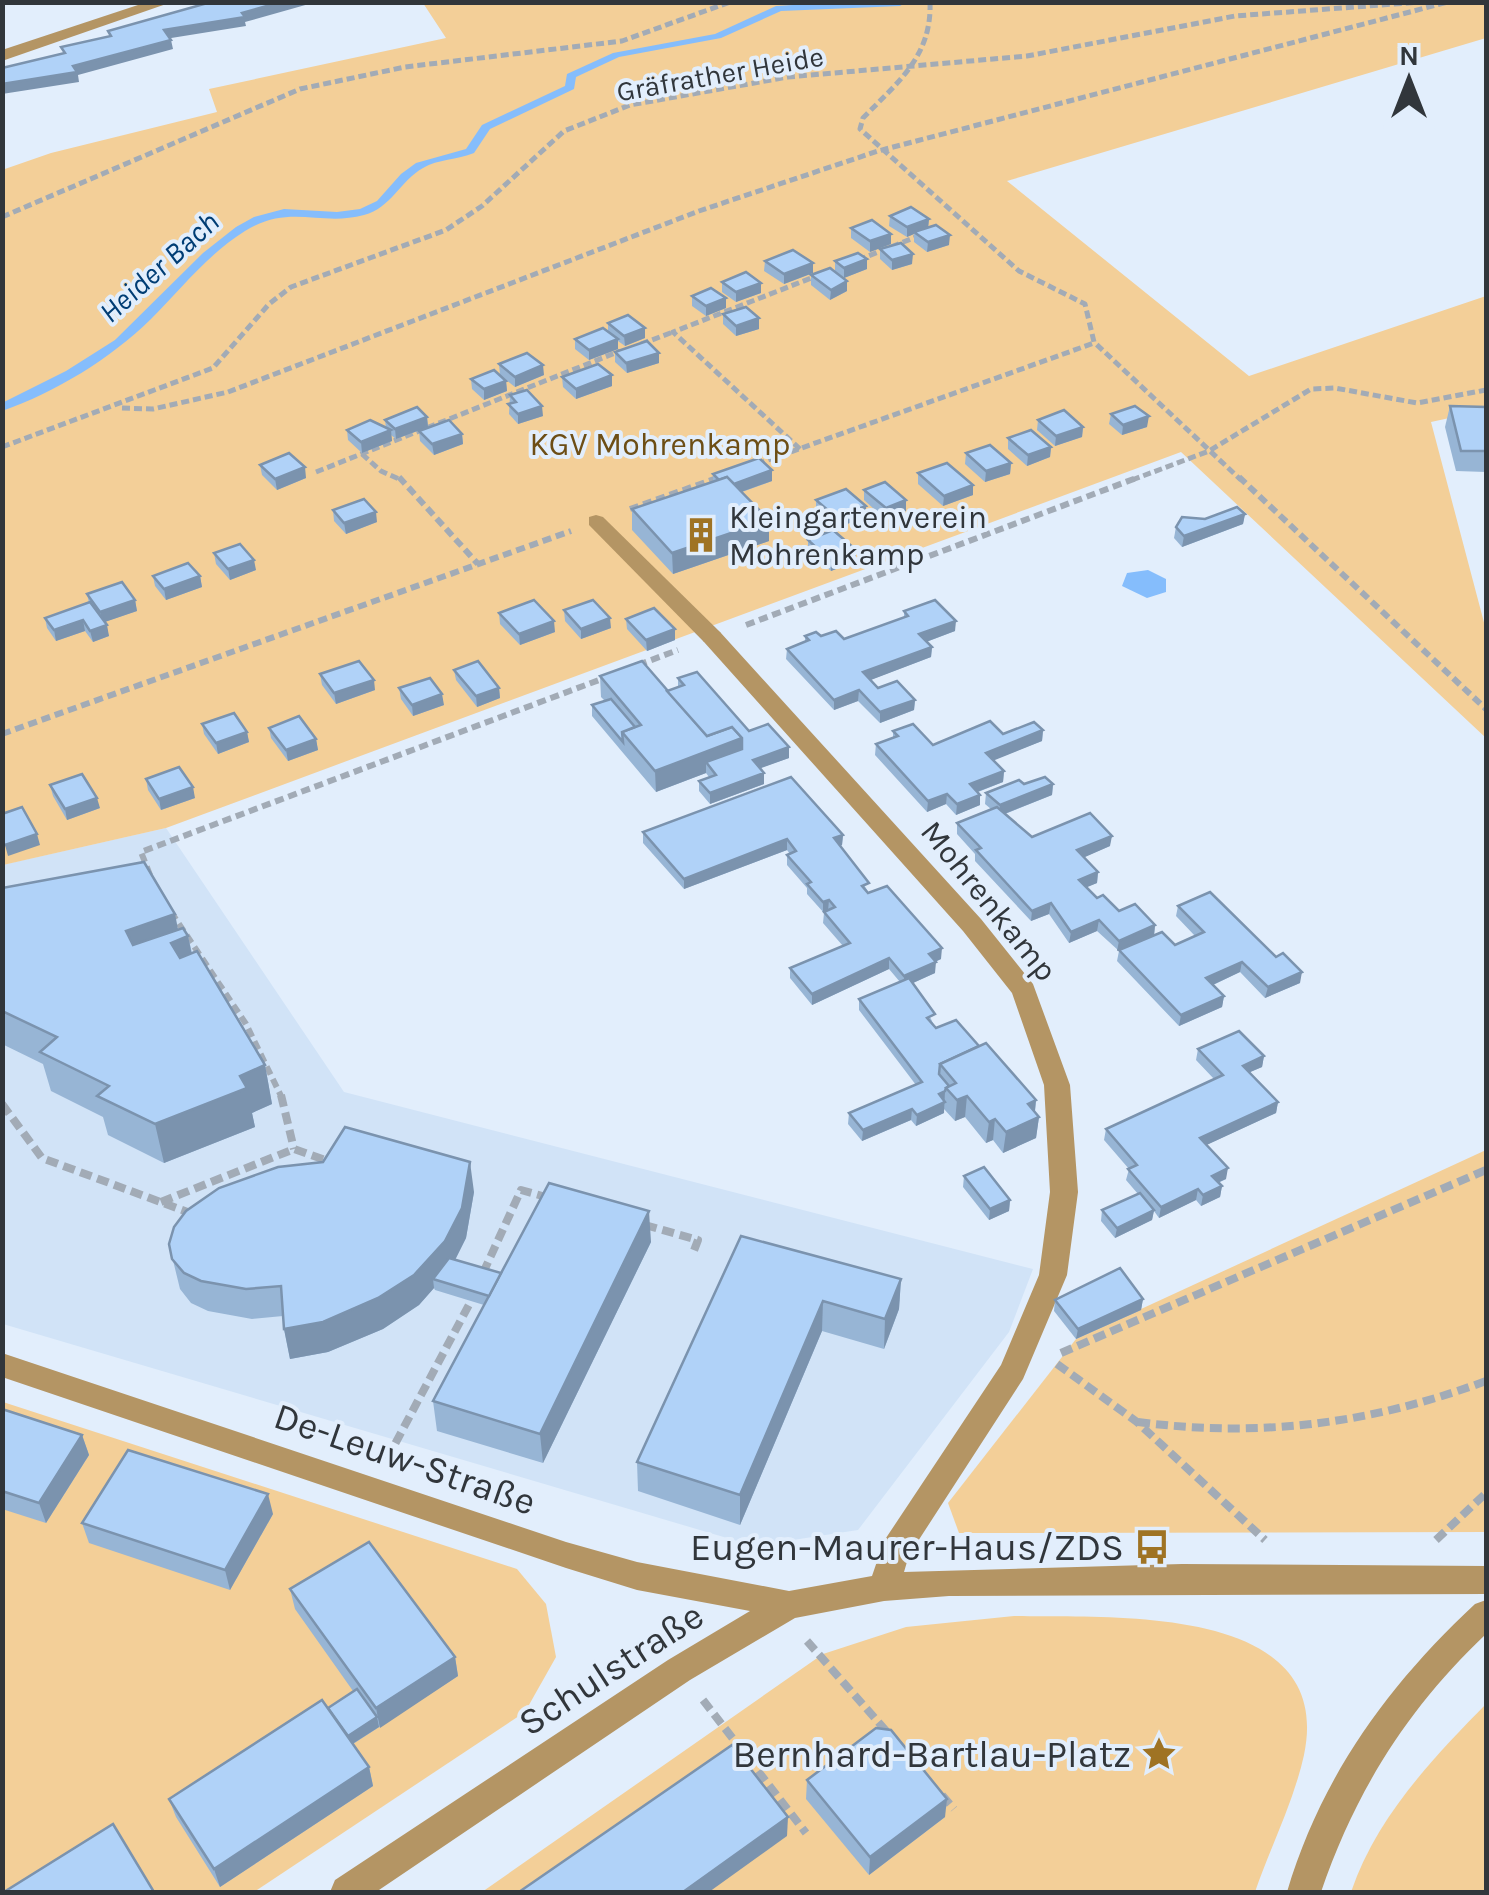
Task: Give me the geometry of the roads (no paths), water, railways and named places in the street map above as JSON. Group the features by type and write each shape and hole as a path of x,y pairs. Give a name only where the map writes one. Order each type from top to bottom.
{"street":[{"path":"2,56 164,2"},
{"name":"Mohrenkamp","path":"596,522 712,638 972,925 1024,990 1057,1085 1064,1192 1053,1274 1013,1371 895,1550 884,1588"},
{"name":"De-Leuw-Straße","path":"2,1365 637,1576 784,1607"},
{"name":"Schulstraße","path":"348,1892 679,1670 784,1607 884,1588 1058,1579 1486,1580"},
{"path":"1304,1892 1352,1768 1416,1680 1486,1614"}],"water":[{"path":"1148,570 1166,579 1166,592 1147,598 1122,586 1127,573"}],"waterway":[{"name":"Heider Bach","path":"2,408 70,374 119,342 207,255 240,229 271,214 337,215 373,208 420,165 470,151 486,127 570,87 571,76 616,55 718,36 779,8 900,3"}],"place":[{"name":"Kleingartenverein Mohrenkamp","path":"701,535"},
{"name":"Eugen-Maurer-Haus/ZDS","path":"1152,1547"},
{"name":"Bernhard-Bartlau-Platz","path":"1159,1754"}],"park label":[{"name":"KGV Mohrenkamp","path":"660,444"}]}
